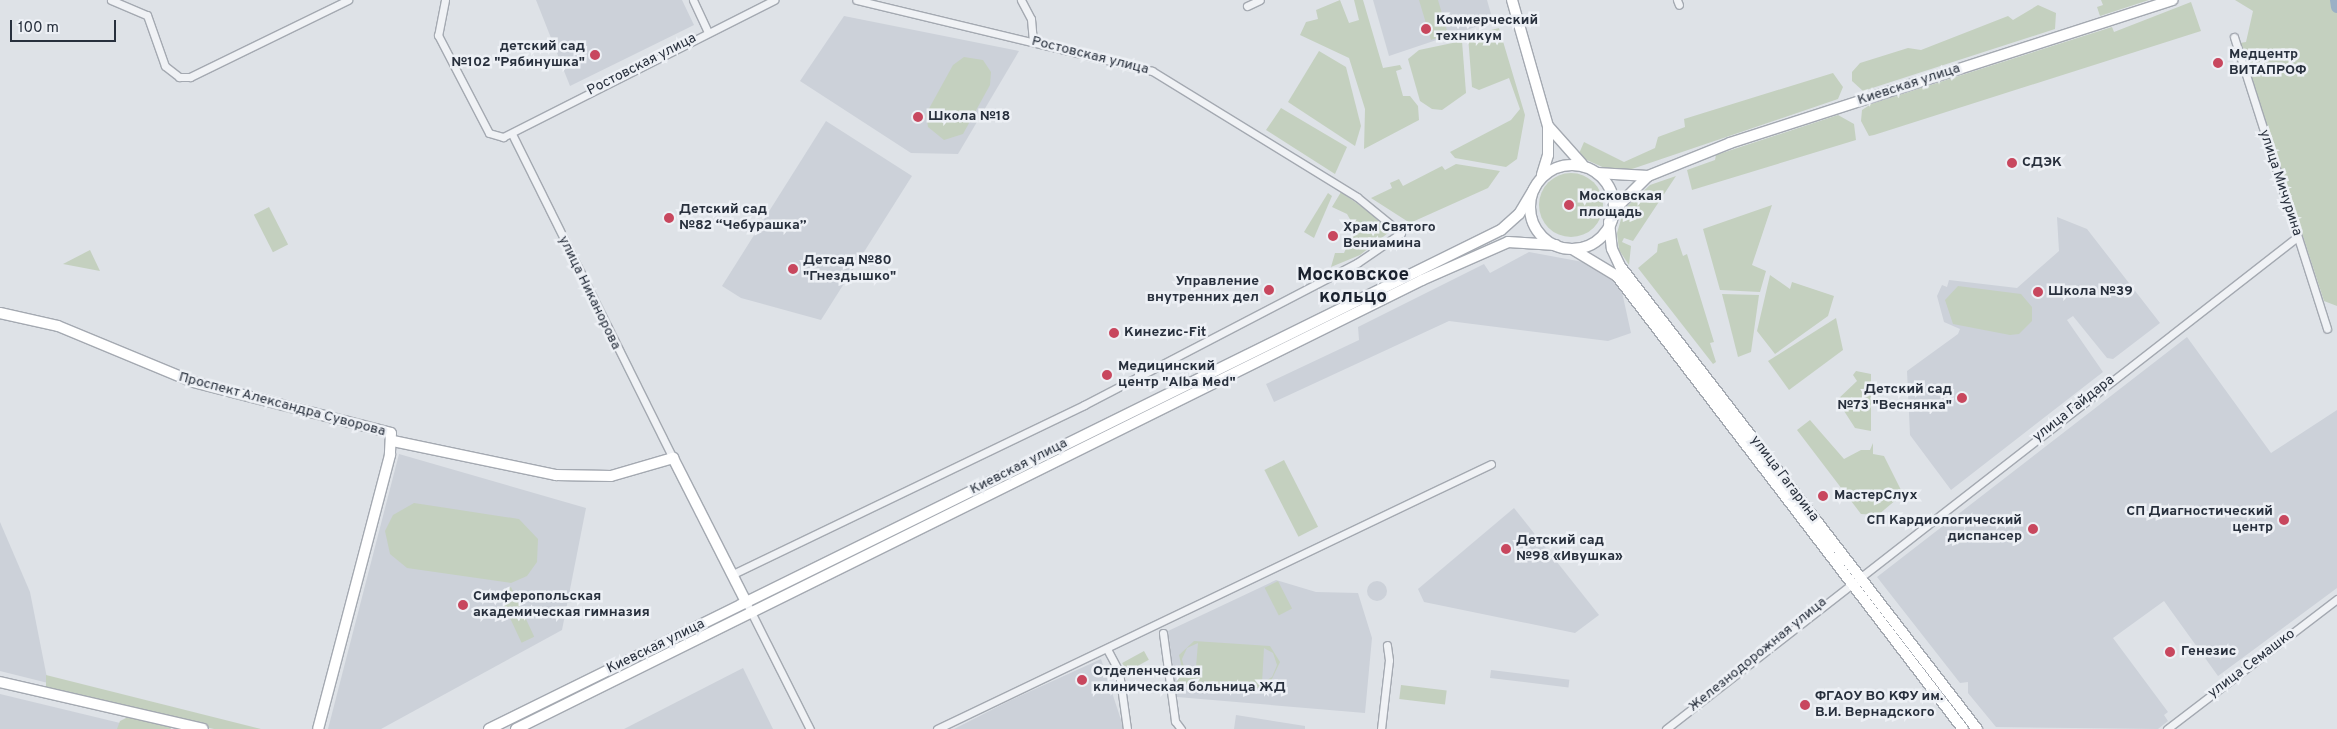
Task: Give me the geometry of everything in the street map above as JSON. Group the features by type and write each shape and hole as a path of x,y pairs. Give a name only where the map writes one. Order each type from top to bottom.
{"main road":[{"path":"1512,0 1548,126 1548,155 1534,189 1534,223 1556,245 1574,250 1595,242 1610,218 1608,189 1596,172 1584,166 1561,146 1548,126"},
{"name":"Киевская улица","path":"1610,218 1648,176 1730,143 2172,0"},
{"path":"1540,178 1560,166 1584,166"},
{"name":"Киевская улица","path":"1596,172 1648,176"},
{"name":"Киевская улица","path":"489,729 1501,230 1519,214 1534,189"},
{"name":"улица Гагарина","path":"1610,218 1620,266 1855,579 1963,729"},
{"name":"Киевская улица","path":"516,729 1417,282 1508,242 1556,245"},
{"name":"улица Гагарина","path":"1574,250 1617,276 1855,579 1977,729"},
{"name":"Проспект Александра Суворова","path":"0,314 58,326 193,382 388,431 393,441 318,729"},
{"path":"393,441 556,475 611,476 673,458"},
{"name":"улица Никанорова","path":"673,458 746,602"},
{"path":"0,682 202,729"}],"street":[{"path":"111,0 134,6 147,15 165,66 179,77 190,77 348,0"},
{"path":"445,0 438,35 489,133 512,134"},
{"path":"693,0 708,32"},
{"name":"Ростовская улица","path":"512,134 708,32 774,0"},
{"name":"Ростовская улица","path":"731,575 1091,402 1357,263 1401,230 1197,94 1152,71 856,0"},
{"path":"1021,0 1031,20 1033,42"},
{"path":"1247,6 1260,0"},
{"name":"улица Мичурина","path":"2234,37 2327,329"},
{"name":"улица Никанорова","path":"512,134 673,458"},
{"name":"улица Гайдара","path":"1855,579 2297,237"},
{"path":"937,729 1491,464"},
{"name":"Железнодорожная улица","path":"1666,729 1855,579"},
{"name":"улица Семашко","path":"2167,729 2337,599"},
{"path":"746,602 810,729"},
{"path":"1164,633 1175,722 1181,729"},
{"path":"1381,729 1390,660 1386,645"},
{"path":"1107,649 1121,680 1127,729"}],"shaded area":[{"name":"детский сад №102 \"Рябинушка\"","path":"536,0 682,0 694,25 570,86"},
{"name":"Коммерческий техникум","path":"1373,0 1487,0 1493,21 1389,56"},
{"name":"Школа №18","path":"844,16 1019,51 958,154 911,153 800,81"},
{"path":"826,121 912,176 821,320 741,298 722,286"},
{"path":"2057,217 2087,229 2160,323 2113,359 2107,358 2073,316 2067,320 2103,372 1951,490 1910,435 1907,371 1958,334 1960,329 1944,322 1937,296 1942,285 1947,287 1949,280 2017,288 2059,251"},
{"path":"1529,252 1594,264 1606,273 1622,292 1631,333 1608,341 1449,321 1274,402 1266,384 1359,340 1358,327 1484,264 1490,273"},
{"path":"2187,337 2271,453 2337,410 2337,588 2218,676 2164,601 2113,638 2168,712 2164,715 2168,721 2158,729 1996,727 1968,693 1968,682 1960,683 1877,577"},
{"name":"Симферопольская академическая гимназия","path":"399,454 586,508 562,630 381,729 328,729"},
{"name":"Детский сад №98 «Ивушка»","path":"1514,508 1599,615 1575,633 1424,602 1418,589"},
{"path":"0,522 30,592 48,683 0,671"},
{"path":"1276,580 1316,592 1358,593 1372,638 1365,713 1177,697 1168,631"},
{"path":"1373,581 1381,581 1387,587 1387,595 1381,601 1373,601 1367,595 1367,587"},
{"name":"Отделенческая клиническая больница ЖД","path":"1101,659 1124,729 954,729 1009,701"},
{"path":"743,668 773,729 624,729"},
{"path":"1491,670 1569,680 1568,688 1490,678"},
{"path":"0,694 145,729 0,729"},
{"path":"1236,715 1305,726 1305,729 1234,729"}],"green space":[{"path":"1340,0 1349,23 1359,20 1354,0 1363,0 1383,68 1400,65 1402,69 1396,71 1403,96 1410,96 1418,106 1419,120 1364,149 1365,109 1349,58 1300,35 1306,22 1318,19 1316,10"},
{"path":"1419,0 1438,0 1448,34 1431,40"},
{"path":"2101,0 2149,0 2100,16 2097,7 2103,5"},
{"path":"2235,0 2337,0 2337,306 2324,301 2240,43 2246,42 2253,11"},
{"path":"2191,2 2201,31 1874,135 1869,136 1861,121 1862,110 1871,104 2112,27 2114,32"},
{"path":"2038,5 2056,13 2055,29 1863,91 1852,81 1852,72 1860,63 1908,48 1921,50 2008,16 2013,20"},
{"path":"1499,28 1525,115 1517,159 1506,167 1455,158 1450,152 1511,120 1520,109 1509,78 1479,90 1472,87 1468,36"},
{"path":"1462,41 1466,93 1442,110 1432,109 1420,101 1408,59 1419,50"},
{"path":"1319,51 1346,67 1361,126 1355,146 1288,102"},
{"path":"964,57 983,60 991,72 990,85 963,134 944,140 928,127 926,114 953,65"},
{"path":"1833,73 1843,87 1838,99 1632,169 1609,170 1578,156 1584,142 1624,162 1655,148 1658,137 1685,127 1684,119"},
{"path":"1281,108 1347,147 1335,174 1266,130"},
{"path":"1838,115 1854,124 1856,140 1692,190 1687,170 1715,160 1716,155"},
{"path":"1456,164 1500,171 1488,188 1410,223 1371,198 1392,188 1390,183 1399,179 1403,186 1442,166 1445,170"},
{"name":"Московская площадь","path":"1565,173 1577,173 1594,182 1601,193 1603,205 1601,217 1594,228 1577,237 1565,237 1553,232 1544,223 1539,211 1539,199 1544,187 1553,178"},
{"path":"1676,176 1633,241 1624,238 1622,242 1631,246 1629,265 1619,250 1617,233 1624,209 1650,185"},
{"path":"1341,192 1393,229 1360,255 1331,267 1335,253 1344,253 1355,228 1347,214 1332,207"},
{"path":"1328,193 1332,196 1314,238 1304,232"},
{"path":"1772,205 1752,265 1766,271 1760,292 1720,290 1703,229"},
{"path":"269,207 288,244 273,252 254,215"},
{"path":"1677,238 1683,256 1687,254 1714,342 1710,343 1716,362 1713,364 1638,268 1657,252 1658,244"},
{"path":"90,250 100,271 63,264"},
{"path":"1770,275 1790,289 1792,282 1834,296 1828,316 1775,354 1757,331"},
{"path":"1958,286 2021,294 2032,307 2032,321 2019,334 2010,335 1953,324 1945,300"},
{"path":"1722,294 1759,295 1751,352 1738,357"},
{"path":"1836,318 1843,350 1789,390 1768,361"},
{"path":"1856,371 1871,374 1871,431 1855,428 1837,400 1857,381 1853,375"},
{"path":"1810,420 1844,459 1861,450 1870,450 1873,443 1873,454 1884,456 1903,494 1878,515 1861,514 1797,430"},
{"path":"1284,460 1318,527 1298,537 1264,470"},
{"path":"414,503 519,519 538,539 537,562 527,576 511,583 407,568 390,554 385,531 393,515"},
{"path":"1278,581 1292,609 1279,615 1265,588"},
{"path":"511,587 534,637 522,643 498,593"},
{"path":"1194,641 1270,646 1280,662 1270,683 1275,684 1275,689 1177,683 1178,677 1184,677 1179,655","holes":["1198,643 1195,678 1185,671 1182,659 1187,648","1264,648 1273,653 1277,665 1272,677 1262,683"]},
{"path":"1144,651 1149,660 1127,672 1122,663"},
{"path":"46,675 261,729 214,729 46,690"},
{"path":"1401,685 1447,691 1445,705 1399,699"},
{"path":"128,717 170,727 171,729 117,729 120,721"}],"waterway":[{"path":"2336,0 2337,7"}],"place":[{"name":"Коммерческий техникум","path":"1426,29"},
{"name":"детский сад №102 \"Рябинушка\"","path":"595,55"},
{"name":"Медцентр ВИТАПРОФ","path":"2218,63"},
{"name":"Школа №18","path":"918,117"},
{"name":"СДЭК","path":"2012,163"},
{"name":"Московская площадь","path":"1569,205"},
{"name":"Детский сад №82 “Чебурашка”","path":"669,218"},
{"name":"Храм Святого Вениамина","path":"1333,236"},
{"name":"Детсад №80 \"Гнездышко\"","path":"793,269"},
{"name":"Управление внутренних дел","path":"1269,290"},
{"name":"Школа №39","path":"2038,292"},
{"name":"Кинеzис-Fit","path":"1114,333"},
{"name":"Медицинский центр \"Alba Med\"","path":"1107,375"},
{"name":"Детский сад №73 \"Веснянка\"","path":"1962,398"},
{"name":"МастерСлух","path":"1823,496"},
{"name":"СП Диагностический центр","path":"2284,520"},
{"name":"СП Кардиологический диспансер","path":"2033,529"},
{"name":"Детский сад №98 «Ивушка»","path":"1506,549"},
{"name":"Симферопольская академическая гимназия","path":"463,605"},
{"name":"Генезис","path":"2170,652"},
{"name":"Отделенческая клиническая больница ЖД","path":"1082,680"},
{"name":"ФГАОУ ВО КФУ им. В.И. Вернадского","path":"1805,705"}],"district":[{"name":"Московское кольцо","path":"1353,287"}]}
